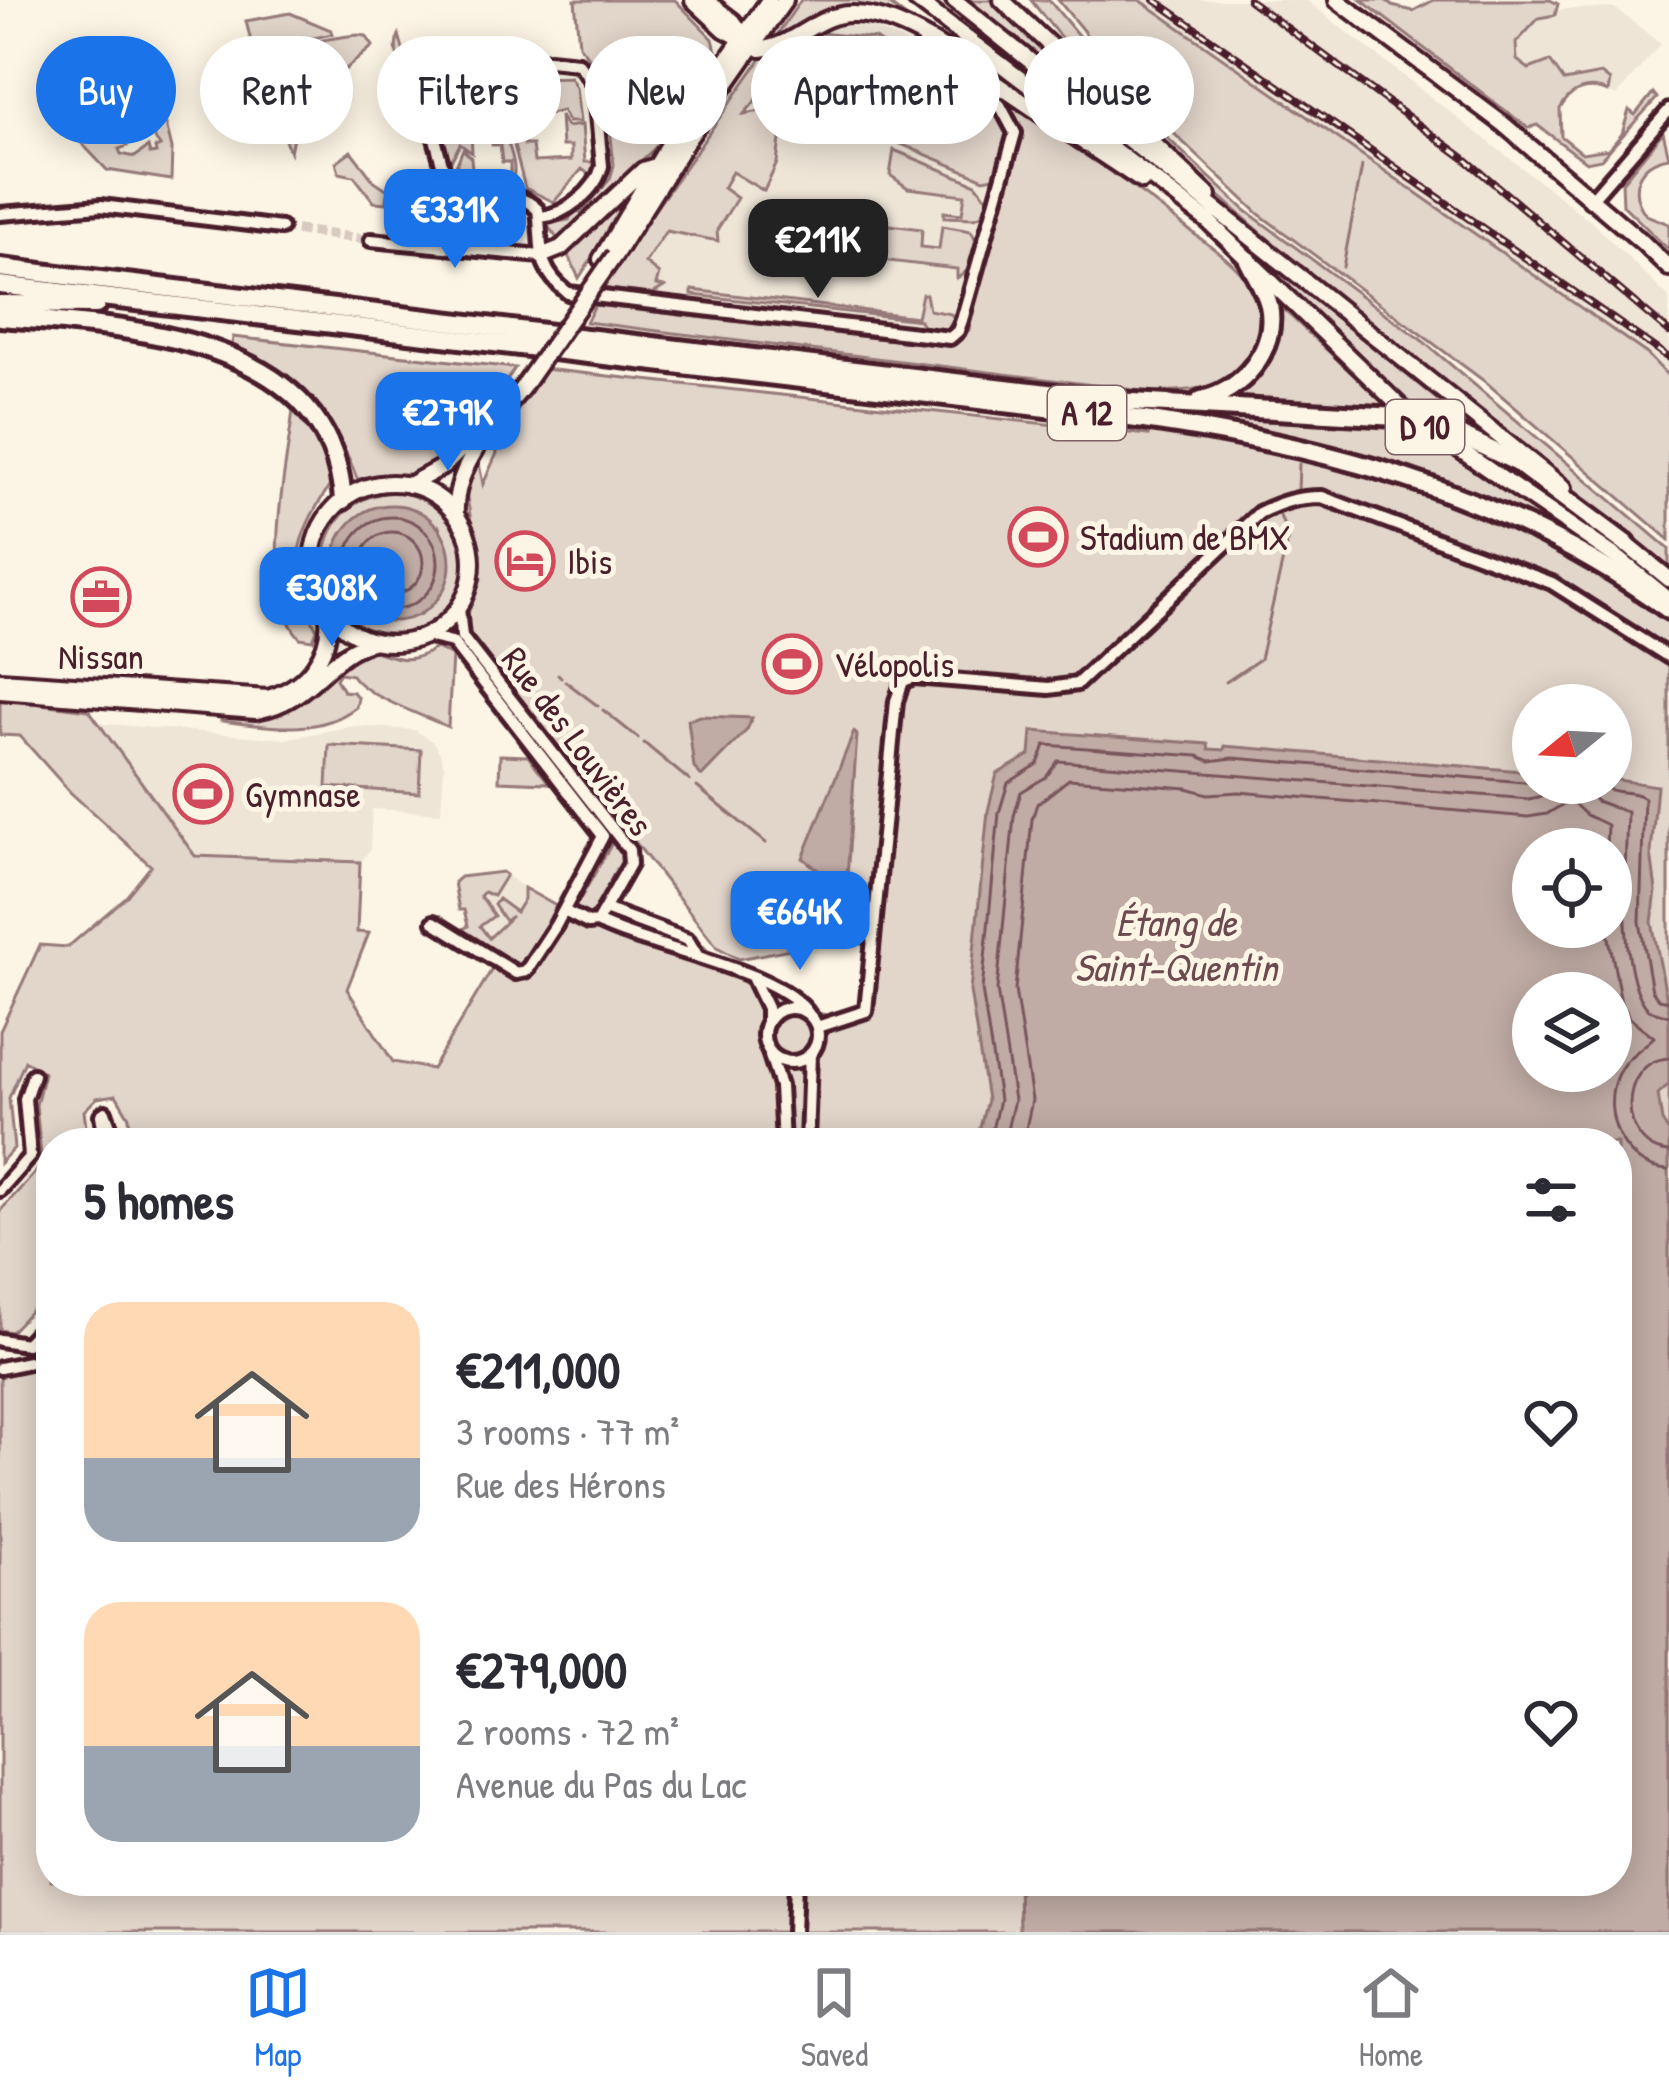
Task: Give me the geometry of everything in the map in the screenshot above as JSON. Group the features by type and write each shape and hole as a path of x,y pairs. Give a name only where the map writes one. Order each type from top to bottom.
{"highway":[{"path":"1170,405 1229,391 1260,356 1270,311 1248,260"},
{"name":"A 12","path":"0,268 1170,405 1397,417 1445,428 1498,451 1625,544"},
{"name":"A 12","path":"0,285 1246,435 1442,488 1518,520 1626,580 1669,610"},
{"path":"0,304 92,307 114,299"},
{"path":"0,317 148,333 251,366 285,388 315,418 340,468 343,500"}],"main road":[{"path":"693,0 724,29 748,40"},
{"path":"706,0 733,20 748,40"},
{"path":"456,514 458,491 477,450 608,257 769,0"},
{"path":"748,40 785,0"},
{"name":"D 10","path":"916,0 1210,214 1537,466 1625,544"},
{"name":"D 10","path":"954,0 1210,214 1248,260 1409,416 1619,560 1669,600"},
{"name":"D 10","path":"1002,0 1206,190 1210,214"},
{"path":"1337,0 1382,29"},
{"path":"1351,0 1593,198 1669,268"},
{"name":"D 10","path":"793,36 840,14 876,17 917,36"},
{"name":"D 10","path":"1000,84 1176,207 1210,214"},
{"path":"541,256 561,248 643,170 664,168"},
{"path":"0,680 268,698 296,686 320,658 328,627 314,581 314,549 322,524 343,500 376,484 409,484 426,478 456,455 517,387"},
{"path":"325,606 346,628 375,641 398,643 426,636 459,608 470,583 472,556 467,534 456,514 433,494 409,484"},
{"path":"1625,544 1669,579"},
{"path":"0,692 256,711 294,700 342,656 375,641"}],"street":[{"path":"541,217 565,212 599,176 602,166 594,84 578,63 561,61"},
{"path":"436,144 448,186 458,192 516,195 532,203 541,217 537,248 556,284 568,292 950,338 962,320 1015,133 1000,105"},
{"path":"1593,198 1669,110"},
{"path":"0,214 101,206 281,228"},
{"path":"371,240 541,256"},
{"path":"766,1023 786,1009 813,1022 866,1011 896,701 903,681 914,677 1049,688 1077,683 1259,512 1299,497 1322,497 1552,583 1669,657"},
{"name":"Rue des Louvières","path":"459,608 463,638 629,850 630,864 597,922"},
{"name":"Rue des Louvières","path":"426,636 452,642 601,830 601,842 564,911"},
{"path":"605,909 688,940 697,956"},
{"path":"434,922 516,973 534,962 564,911 788,992 813,1022 817,1042 810,1054 808,1128"},
{"path":"656,946 666,940 662,929"},
{"path":"752,976 767,1007 764,1038 780,1086 782,1128"},
{"path":"769,1052 784,1062 810,1054"},
{"path":"0,1190 30,1156 26,1099 33,1075"},
{"path":"103,1128 101,1114 105,1112 111,1128"},
{"path":"0,1340 26,1344 36,1333"},
{"path":"0,1368 36,1359"},
{"path":"794,1932 795,1896"}],"shaded area":[{"path":"575,0 675,0 710,36 585,36 585,53 579,45"},
{"path":"801,0 884,0 926,33 880,15 846,10 776,36"},
{"path":"925,0 944,0 989,36 971,36"},
{"path":"964,0 996,0 1033,36 1024,36 1024,48"},
{"path":"1031,0 1049,0 1079,36 1059,36"},
{"path":"1058,0 1140,0 1192,36 1087,36"},
{"path":"1140,0 1306,0 1593,223 1669,298 1669,377 1647,354"},
{"path":"1361,0 1385,0 1413,11 1434,0 1550,0 1558,4 1555,15 1539,18 1516,43 1517,60 1529,69 1550,61 1564,81 1601,74 1610,81 1608,92 1581,90 1560,109 1561,136 1582,153 1609,149 1622,134 1629,110 1635,115 1653,93 1657,98 1601,159 1586,162 1537,125 1528,128"},
{"path":"1615,8 1661,44 1616,96 1597,87 1567,95 1542,129 1507,53 1539,18 1563,9"},
{"path":"290,13 332,34 250,36 246,21"},
{"path":"847,22 867,24 892,36 808,36"},
{"path":"358,35 366,36 373,46 353,63 353,36"},
{"path":"1194,38 1647,354 1669,377 1669,540 1488,384 1259,214 1185,144 1194,144"},
{"path":"1000,45 1024,64 1024,77 1000,58"},
{"path":"751,73 751,106 744,114 751,113 751,144 779,144 777,163 764,191 732,172 723,188 737,198 717,230 718,241 666,231 645,263 659,274 656,285 664,287 652,294 600,288 701,144 727,144 727,107"},
{"path":"561,77 570,77 576,87 580,122 568,122 561,111"},
{"path":"751,88 751,144 998,144 942,357 590,322 712,144 727,144 727,123"},
{"path":"1000,92 1024,109 1024,144 1072,144 1221,254 1246,279 1256,295 1260,318 1252,349 1234,373 1209,386 1150,392 586,322 595,305 938,345 958,341 969,330 1017,135"},
{"path":"1000,112 1010,134 999,176 984,179 901,144 1000,144"},
{"path":"561,118 566,127 582,125 585,162 595,162 591,176 582,169 554,202 525,188 514,144 532,145 534,162 571,160 571,146 562,146"},
{"path":"1663,132 1669,157 1649,165 1636,187 1646,215 1669,224 1669,250 1623,205 1622,182"},
{"path":"82,144 126,144 119,149 121,154 135,157 148,147 150,154 156,153 160,146 171,144 171,180 107,170"},
{"path":"445,144 460,144 450,163"},
{"path":"508,144 514,168 510,185 465,184 452,176 463,149 471,158 473,179 510,177 510,162 502,162 500,145 491,145"},
{"path":"612,144 659,144 558,239 546,224 569,220 575,208 581,213 610,179"},
{"path":"1162,144 1174,144 1245,210 1424,342 1669,549 1669,568 1434,379"},
{"path":"894,150 976,184 988,199 983,214 944,217 944,212 962,214 965,195 908,188 890,175"},
{"path":"351,151 373,180 388,190 387,203 374,202 354,176 339,173 336,162"},
{"path":"643,179 579,278 566,251"},
{"path":"866,222 922,229 921,247 939,249 942,226 971,231 975,257 957,278 957,269 855,257 856,246 849,245 849,239 864,240"},
{"path":"1228,229 1461,419 1456,424 1410,411"},
{"path":"692,290 917,317 922,294 926,294 929,310 951,314 955,320 944,331 923,330 920,320 692,295"},
{"path":"1277,309 1284,310 1388,407 1221,400 1239,390"},
{"path":"233,337 515,368 464,444 425,472 357,479 323,417 273,369 232,344"},
{"path":"544,369 1148,435 1147,429 1331,463 1548,533 1669,605 1669,1932 0,1932 0,1375 31,1370 36,1372 36,1896 1632,1896 1632,1128 129,1128 129,1117 116,1095 97,1098 84,1111 86,1128 38,1128 36,1105 44,1073 25,1061 9,1098 14,1148 0,1163 0,1031 40,945 68,947 126,897 151,866 70,792 20,736 0,735 0,699 89,710 195,856 360,862 357,932 369,933 347,989 393,1062 432,1069 498,959 465,939 463,929 468,926 464,910 459,910 454,882 460,877 506,875 493,896 484,892 480,896 494,916 480,926 489,938 512,916 505,921 494,905 498,899 516,912 524,888 556,906 579,901 615,838 623,862 600,906 697,939 712,956 773,980 818,1013 834,1017 858,1012 882,798 862,935 739,959 717,947 466,635 464,624 481,579 466,492 478,458 483,484 497,443"},
{"path":"293,409 302,409 331,484 309,522 298,555 301,589 317,630 313,640 300,638 287,617 277,561"},
{"path":"1142,410 1402,424 1414,434 1427,436 1573,540 1509,507 1391,463 1320,444"},
{"path":"398,492 427,502 448,520 459,543 463,568 457,592 444,613 422,628 393,633 363,627 341,611 328,589 324,563 329,537 343,514 366,498","holes":["439,527 448,575 439,595 420,614"]},
{"path":"436,648 452,656 448,727 340,673 336,679 343,691 358,698 356,707 325,723 291,727 221,721 222,714 254,714 293,703 347,660 370,649 403,659"},
{"path":"97,723 285,739 353,726 415,730 440,753 444,766 441,813 372,809 370,850 360,862 195,856"},
{"path":"329,745 421,750 419,793 327,787"},
{"path":"500,755 528,756 549,783 499,781"},
{"path":"502,872 524,888 525,914 503,950 471,932 460,877"},
{"path":"36,1172 36,1305 11,1332 0,1330 0,1211"}],"water":[{"path":"392,505 414,510 433,522 445,541 450,563 445,585 433,604 414,616 392,621 370,616 351,604 339,585 334,563 339,541 351,522 370,510"},
{"path":"700,716 752,718 747,730 702,776 694,768 688,720"},
{"name":"Étang de Saint-Quentin","path":"1032,731 1512,770 1512,804 1632,804 1632,782 1657,786 1652,922 1669,1011 1669,1084 1658,1094 1662,1121 1669,1132 1669,1932 1019,1932 1018,1896 1632,1896 1632,1128 980,1128 987,1100 970,991 988,811 997,774 1030,755"},
{"path":"854,732 857,735 846,892 803,858"}],"waterway":[{"path":"1343,267 1362,166"},
{"path":"1298,492 1299,464"},
{"path":"1226,682 1260,659 1288,538 1279,513 1296,508"},
{"path":"558,674 561,677"},
{"path":"565,681 598,706"},
{"path":"603,710 638,738"},
{"path":"644,743 690,781"},
{"path":"697,787 766,843"}],"tunnel":[{"path":"281,228 371,240"}],"railway":[{"path":"1155,0 1669,358"},
{"path":"1249,0 1464,158 1669,332"}],"place":[{"name":"Stadium de BMX","path":"1038,537"},
{"name":"Ibis","path":"525,561"},
{"name":"Nissan","path":"101,597"},
{"name":"Vélopolis","path":"792,664"},
{"name":"Gymnase","path":"203,794"}]}
